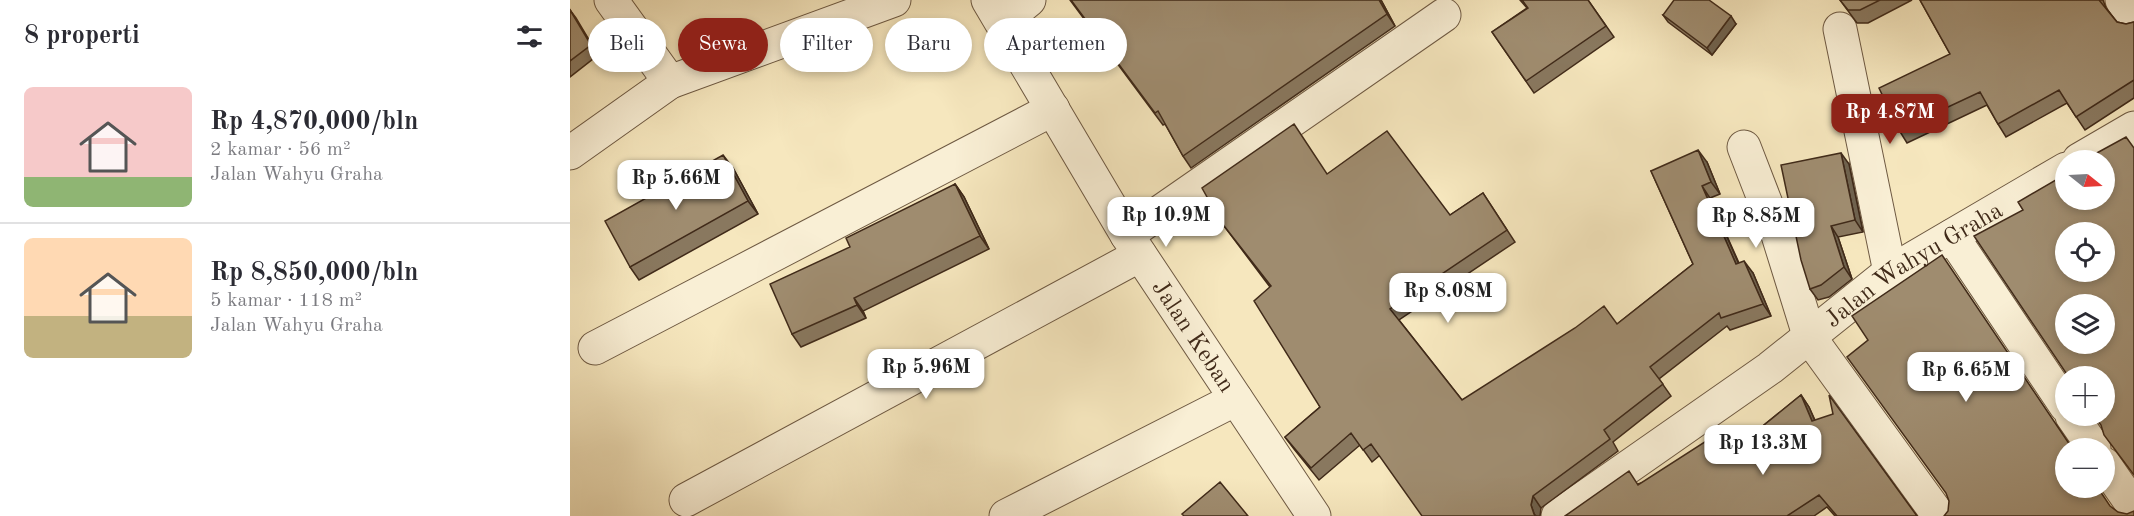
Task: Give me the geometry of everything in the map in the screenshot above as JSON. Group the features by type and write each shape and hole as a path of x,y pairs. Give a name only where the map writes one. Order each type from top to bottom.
{"street":[{"path":"610,0 670,82"},
{"path":"570,153 670,82 894,0"},
{"path":"995,11 1029,0"},
{"path":"2122,0 2134,18"},
{"name":"Jalan Keban","path":"995,11 1134,245 1314,516"},
{"path":"686,500 1134,245 1444,15"},
{"path":"1840,29 1890,272"},
{"path":"595,348 1053,109"},
{"path":"2096,150 2134,128"},
{"path":"1743,147 1778,235 1810,338 1939,516"},
{"name":"Jalan Wahyu Graha","path":"1558,516 1770,368 1890,272 2055,175"},
{"path":"1952,236 2055,390"},
{"path":"1006,516 1049,507 1236,399"},
{"path":"2115,480 2134,507"}],"building":[{"path":"1071,0 1379,0 1387,14 1183,156 1158,111 1155,113 1125,72 1127,72 1127,18 1084,18"},
{"path":"1522,0 1588,0 1606,26 1526,81 1492,32 1528,8"},
{"path":"1674,0 1709,0 1731,16 1707,48 1663,15"},
{"path":"1840,0 1880,0 1860,10 1848,10"},
{"path":"1920,0 2099,0 2117,22 2126,24 2134,22 2134,80 2076,117 2059,90 1998,124 1980,92 1899,130 1879,88 1950,54"},
{"path":"570,10 588,40 588,47 570,61"},
{"path":"1294,124 1327,174 1387,131 1450,215 1483,193 1507,230 1390,309 1462,400 1575,328 1604,306 1617,324 1693,264 1651,171 1698,150 1711,182 1702,186 1736,264 1744,261 1763,304 1721,318 1719,313 1650,367 1663,384 1604,430 1610,439 1533,496 1531,505 1536,516 1422,516 1371,444 1363,450 1351,433 1311,468 1285,437 1320,407 1254,301 1271,286 1221,222 1202,188"},
{"path":"2126,137 2134,148 2134,475 2115,450 2115,438 2106,438 2101,426 2115,426 2115,366 2061,366 1974,236 2023,210 2018,202 2055,180 2055,210 2115,210 2115,150 2102,150"},
{"path":"1841,153 1855,220 1831,226 1844,267 1821,285 1810,289 1801,260 1781,165"},
{"path":"723,155 748,201 630,267 605,221"},
{"path":"955,184 980,236 854,298 857,305 792,334 770,284 850,247 846,238"},
{"path":"1942,255 2055,426 2065,438 2055,438 2055,498 2105,498 2118,512 2127,514 2134,511 2134,516 1944,516 1948,511 1949,501 1946,493 1847,357 1868,340 1852,316"},
{"path":"1801,395 1812,421 1833,414 1829,395 1917,516 1837,516 1819,495 1787,516 1565,516 1629,471 1638,485 1714,436 1727,455"},
{"path":"1220,482 1248,516 1184,516 1182,514"}]}
